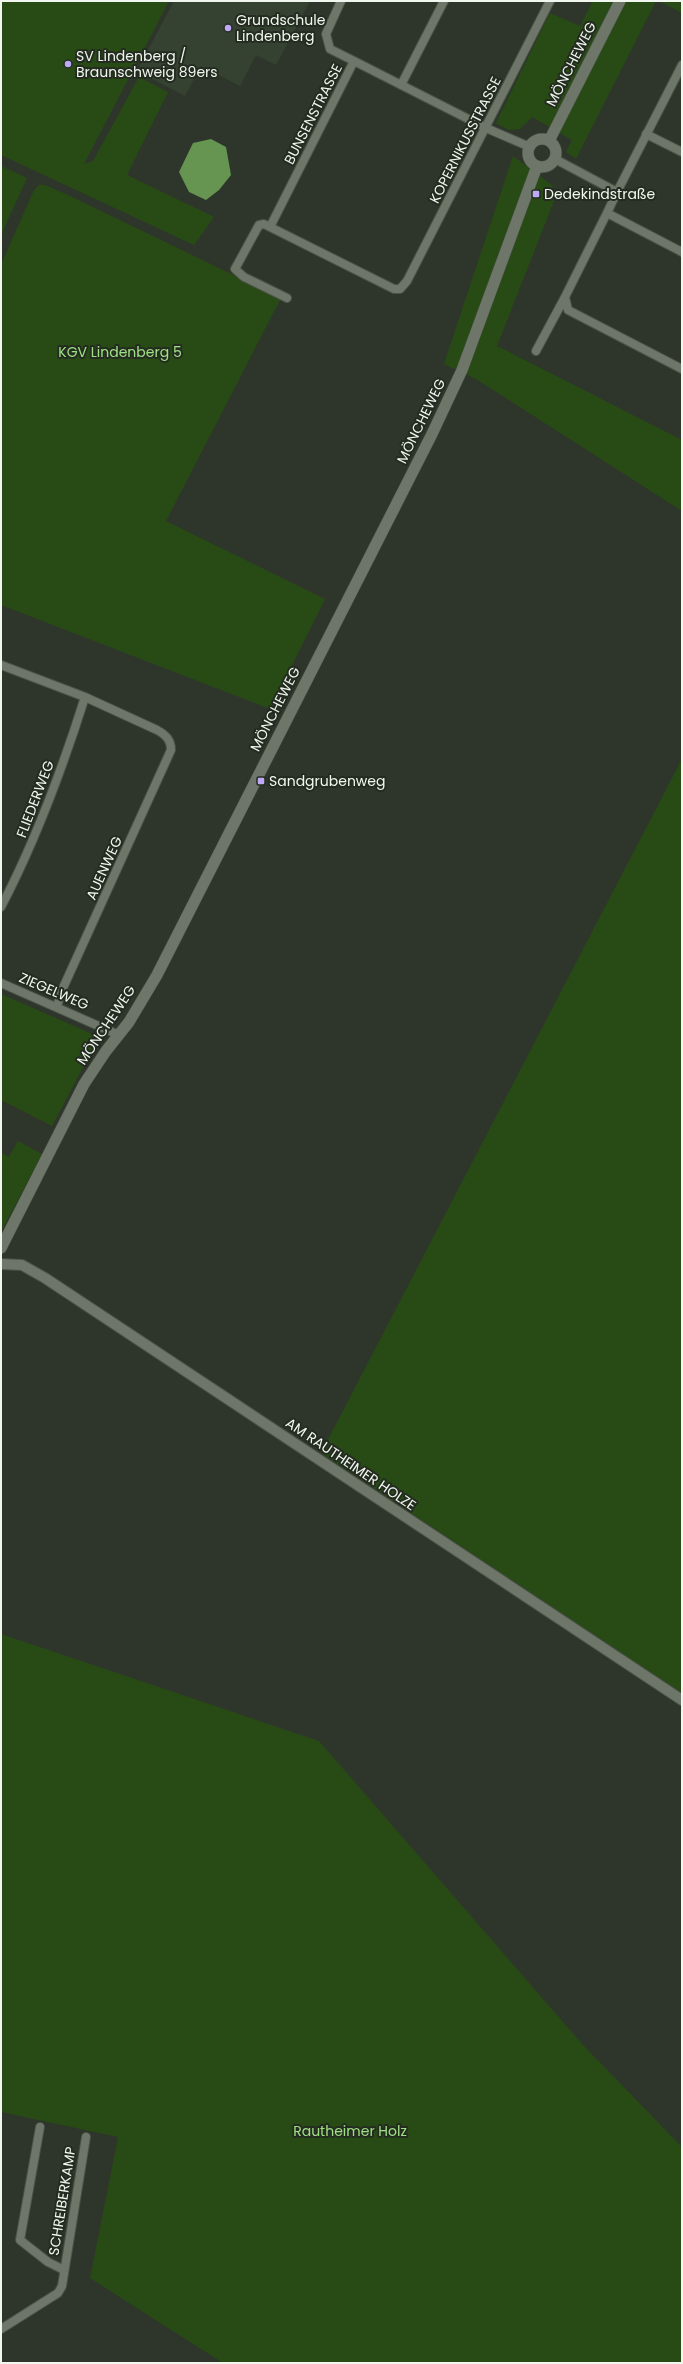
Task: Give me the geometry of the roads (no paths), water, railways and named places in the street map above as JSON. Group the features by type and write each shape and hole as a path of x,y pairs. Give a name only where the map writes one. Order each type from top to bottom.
{"main road":[{"name":"MÖNCHEWEG","path":"549,141 620,1"},
{"path":"538,140 549,141 555,149 555,159 547,166 537,166 529,156 530,147 538,140"},
{"name":"MÖNCHEWEG","path":"1,1248 84,1084 141,1004 157,975 432,434 464,364 537,166"}],"street":[{"name":"BUNSENSTRASSE","path":"270,227 354,61 330,49 326,34 341,1"},
{"path":"401,85 444,1"},
{"name":"KOPERNIKUSSTRASSE","path":"270,227 388,287 400,289 407,282 550,1"},
{"path":"354,61 486,128 530,147"},
{"path":"536,352 565,298 682,64"},
{"path":"646,134 682,152"},
{"path":"555,159 617,192"},
{"path":"607,213 682,252"},
{"path":"270,227 264,224 259,225 234,269 244,277 287,298"},
{"path":"565,298 568,310 682,369"},
{"path":"1,665 85,698"},
{"name":"AUENWEG","path":"57,1006 63,988 171,750 169,740 157,730 85,698"},
{"name":"FLIEDERWEG","path":"1,907 43,818 85,698"},
{"name":"ZIEGELWEG","path":"1,983 57,1006 119,1035"},
{"name":"AM RAUTHEIMER HOLZE","path":"1,1264 22,1266 45,1278 682,1700"},
{"name":"SCHREIBERKAMP","path":"40,2127 20,2240 48,2262 64,2270 86,2137"},
{"path":"1,2329 58,2293 62,2286 64,2270"}],"place":[{"name":"Grundschule Lindenberg","path":"228,28"},
{"name":"SV Lindenberg / Braunschweig 89ers","path":"68,64"},
{"name":"Dedekindstraße","path":"536,194"},
{"name":"Sandgrubenweg","path":"261,781"}],"park label":[{"name":"KGV Lindenberg 5","path":"120,352"},
{"name":"Rautheimer Holz","path":"350,2131"}]}
